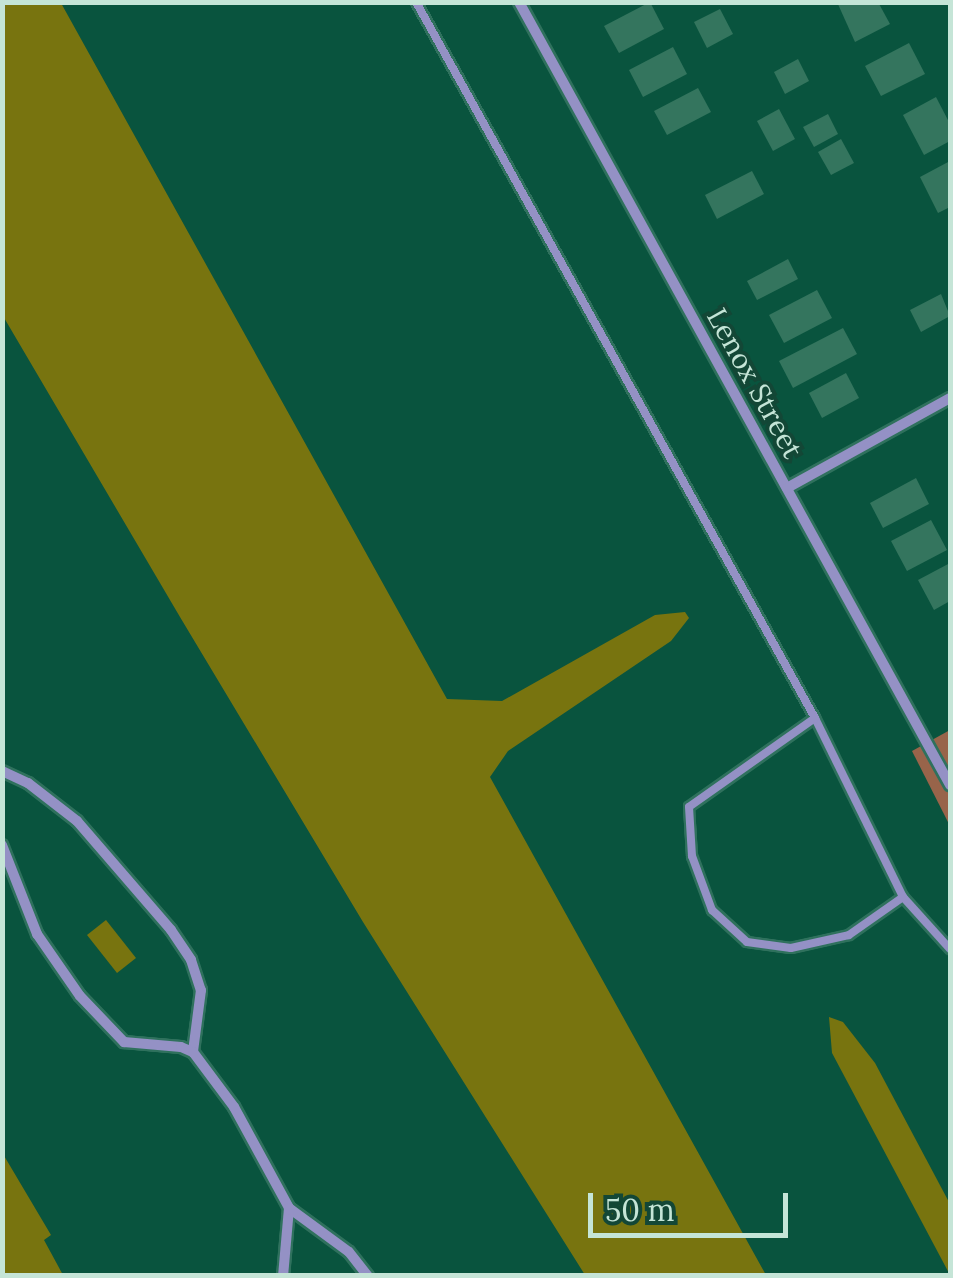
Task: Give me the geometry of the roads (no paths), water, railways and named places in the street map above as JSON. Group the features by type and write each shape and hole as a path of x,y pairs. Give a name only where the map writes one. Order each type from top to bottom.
{"street":[{"name":"Lenox Street","path":"520,2 950,785"},
{"path":"788,488 950,398"},
{"path":"2,770 28,783 77,821 133,881 181,945 198,974 201,990 193,1052"},
{"path":"2,846 38,934 57,967 99,1017 124,1042 181,1047 193,1052 234,1107 289,1208 349,1252 368,1276"},
{"path":"283,1276 289,1208"}],"lane":[{"path":"416,2 815,718 903,897 950,949"},
{"path":"815,718 689,807 692,856 712,910 747,942 791,948 849,936 903,897"}]}
